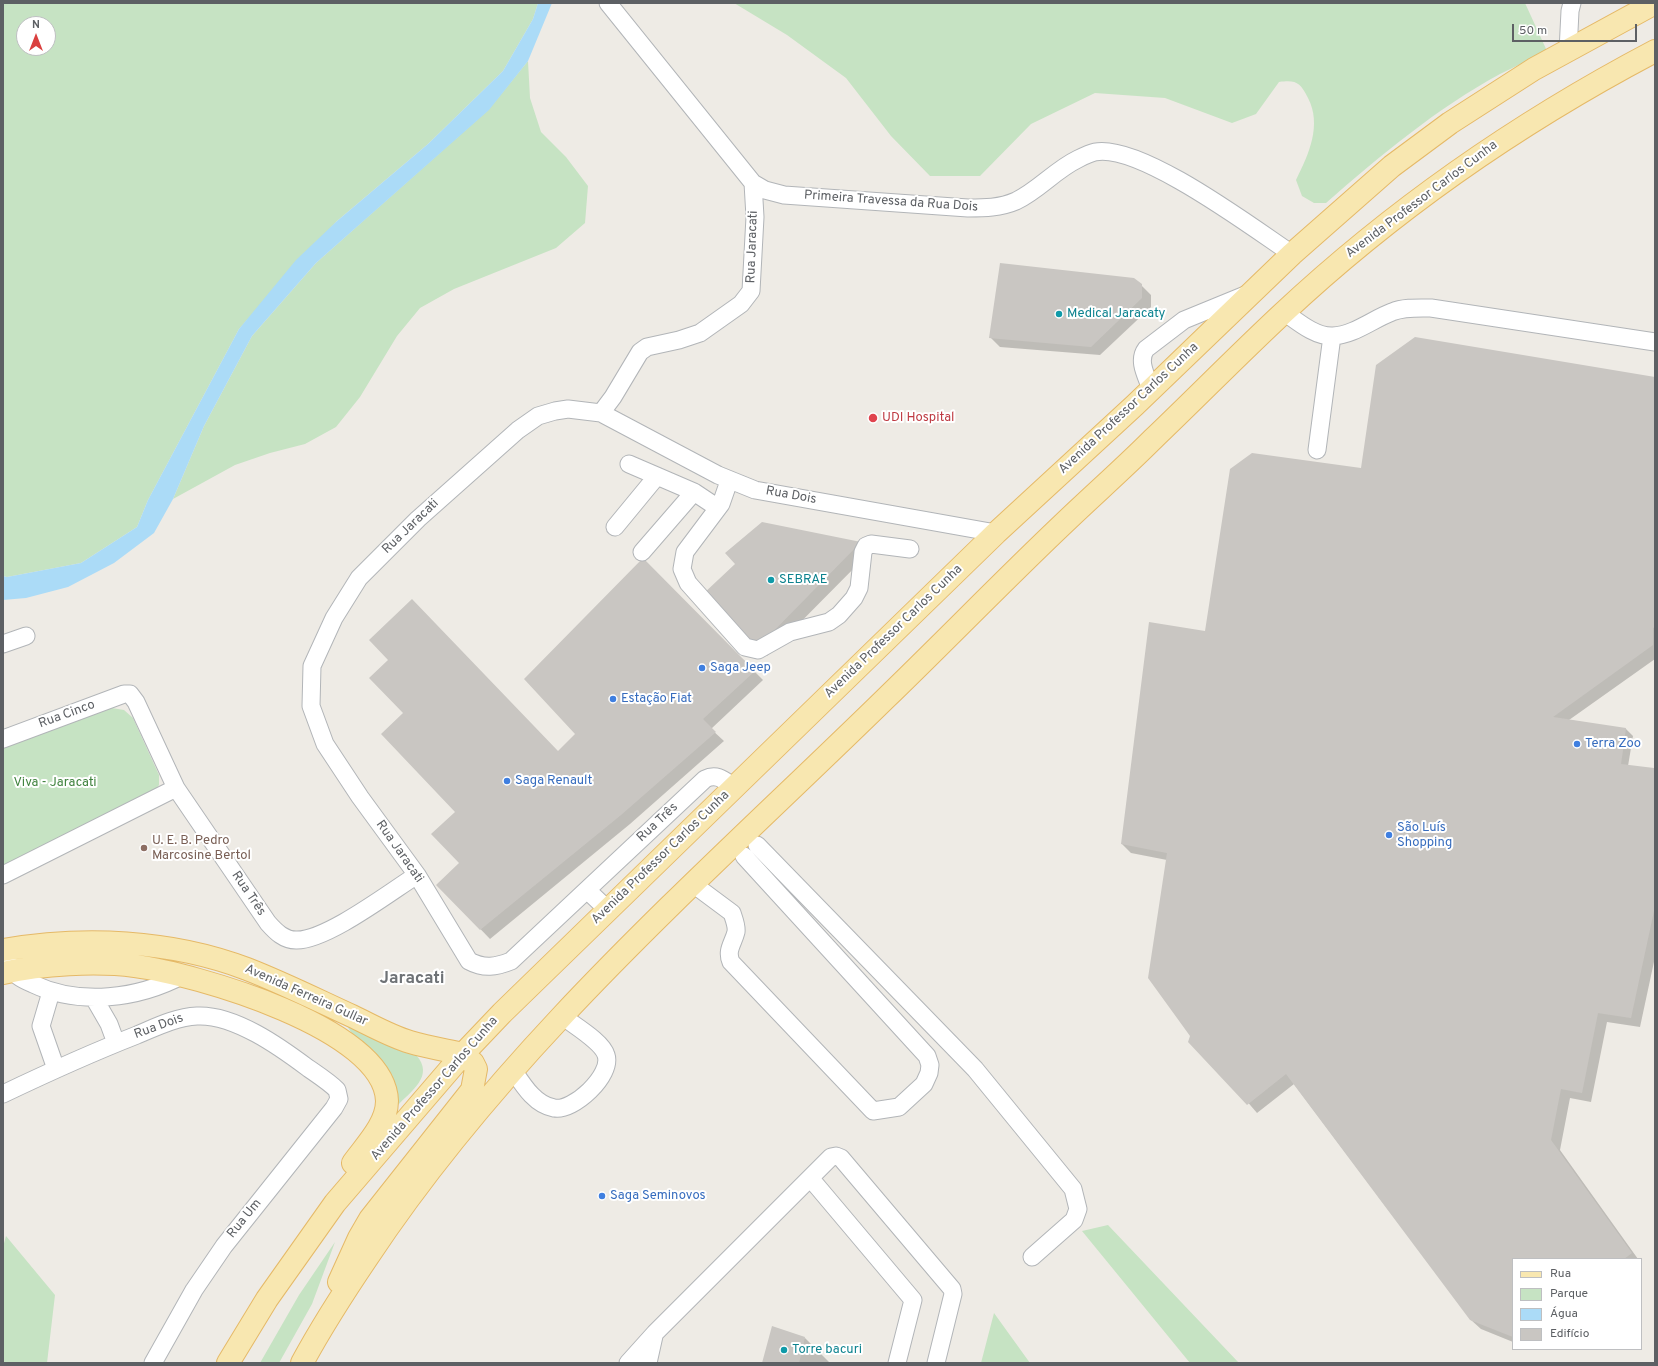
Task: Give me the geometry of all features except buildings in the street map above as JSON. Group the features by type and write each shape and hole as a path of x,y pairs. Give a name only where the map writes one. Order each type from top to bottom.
{"main road":[{"name":"Avenida Professor Carlos Cunha","path":"228,1363 272,1292 335,1203 463,1054 502,1013 996,533 1151,389 1292,254 1392,166 1450,123 1534,69 1655,3"},
{"name":"Avenida Professor Carlos Cunha","path":"302,1363 321,1328 414,1190 466,1123 561,1015 693,884 887,697 1059,528 1147,446 1284,312 1342,261 1415,203 1506,138 1599,80 1655,50"},
{"name":"Avenida Ferreira Gullar","path":"3,949 34,945 107,943 175,950 211,958 246,969 288,986 410,1042 463,1054"},
{"name":"Avenida Ferreira Gullar","path":"7,972 52,966 106,964 134,966 183,975 212,983 276,1006 312,1023 359,1053 369,1062 379,1075 386,1096 386,1111 383,1121 345,1174 335,1203"},
{"path":"410,1042 438,1042 451,1040 502,1013"},
{"path":"321,1328 347,1262 370,1219 472,1090 476,1069 473,1063 463,1054"}],"street":[{"name":"Primeira Travessa da Rua Dois","path":"608,3 753,183 765,190 784,195 968,208 995,207 1015,201 1035,189 1061,168 1078,159 1096,152 1112,153 1148,163 1202,194 1292,254"},
{"path":"1568,51 1570,12 1572,3"},
{"name":"Rua Jaracati","path":"498,966 479,966 469,961 417,875 360,798 325,744 311,706 312,666 334,618 359,578 418,519 491,452 538,416 568,409 601,413 613,397 640,352 647,347 679,340 700,333 741,304 751,291 755,217 753,183"},
{"path":"1151,389 1142,363 1142,354 1146,349 1184,320 1253,292"},
{"path":"1284,312 1310,330 1332,336 1351,332 1393,311 1412,308 1431,308 1655,342"},
{"path":"1316,450 1332,336"},
{"name":"Rua Dois","path":"601,413 729,480 755,490 996,533"},
{"path":"629,464 694,492 718,508"},
{"path":"615,527 657,476"},
{"path":"729,480 718,508 685,552 682,569 688,584 745,647 758,650 790,632 829,622 840,615 854,598 859,588 863,552 866,546 871,544 910,549"},
{"path":"642,552 694,492"},
{"path":"3,644 26,636"},
{"name":"Rua Cinco","path":"3,739 124,694 132,696"},
{"name":"Rua Três","path":"132,696 176,788 268,923 285,938 304,939 325,933 417,875"},
{"name":"Rua Três","path":"498,966 511,961 705,779 713,776 720,777 734,787"},
{"path":"3,876 176,788"},
{"path":"757,845 975,1069 1073,1189 1078,1209 1074,1220 1032,1257"},
{"path":"693,884 732,913 736,931 729,949 728,956 731,962 873,1111 899,1107 924,1084 929,1073 930,1065 927,1056 744,856"},
{"path":"587,890 608,910"},
{"path":"3,949 7,972 51,992 94,998 149,990 183,975"},
{"path":"51,992 41,1026 56,1069"},
{"path":"94,998 106,1017 116,1044"},
{"path":"513,1070 534,1097 544,1104 554,1108 566,1108 574,1104 599,1080 606,1068 606,1054 601,1046 561,1015"},
{"name":"Rua Dois","path":"3,1094 56,1069 181,1017 207,1016 233,1023 259,1035 331,1084"},
{"name":"Rua Um","path":"153,1363 194,1290 224,1246 334,1108 339,1095 331,1084"},
{"path":"628,1363 655,1333 811,1179 831,1157 836,1156 841,1158 952,1287 953,1294 936,1363"},
{"path":"811,1179 913,1300 897,1363"},
{"path":"648,1363 655,1333"}],"green space":[{"path":"3,3 538,3 533,19 503,71 428,144 337,221 239,329 148,500 137,527 81,563 7,577 3,576"},
{"path":"734,3 1525,3 1547,51 1477,87 1431,117 1388,150 1326,203 1314,203 1302,196 1296,180 1309,150 1314,129 1312,108 1302,88 1297,83 1290,81 1279,82 1256,114 1232,123 1165,98 1095,93 1031,124 980,176 930,176 891,136 846,78 787,35"},
{"path":"528,61 530,98 541,132 566,157 588,186 585,223 556,248 454,289 420,308 397,336 360,397 336,427 305,444 270,453 235,465 173,499 204,426 252,336 316,263 488,110"},
{"name":"Viva - Jaracati","path":"112,708 124,710 133,718 159,775 159,785 156,789 3,866 3,747"},
{"path":"347,1026 357,1027 416,1055 421,1063 423,1070 419,1083 397,1106 397,1090 388,1068 355,1037"},
{"path":"1108,1225 1239,1363 1190,1363 1082,1231"},
{"path":"6,1236 55,1295 47,1363 3,1363 3,1247"},
{"path":"335,1242 312,1304 279,1363 260,1363 299,1295"},
{"path":"994,1313 1030,1363 981,1363"}],"water":[{"path":"538,3 552,3 528,61 489,110 316,263 252,336 204,426 173,499 154,533 114,563 68,587 26,598 3,600 3,576 7,577 81,563 137,527 148,500 239,329 296,260 337,221 428,144 503,71 533,19"}],"place":[{"name":"Medical Jaracaty","path":"1059,314"},
{"name":"UDI Hospital","path":"873,418"},
{"name":"SEBRAE","path":"771,580"},
{"name":"Saga Jeep","path":"702,668"},
{"name":"Estação Fiat","path":"613,699"},
{"name":"Terra Zoo","path":"1577,744"},
{"name":"Saga Renault","path":"507,781"},
{"name":"São Luís Shopping","path":"1389,835"},
{"name":"U. E. B. Pedro Marcosine Bertol","path":"144,848"},
{"name":"Saga Seminovos","path":"602,1196"},
{"name":"Torre bacuri","path":"784,1350"}],"district":[{"name":"Jaracati","path":"412,980"}]}
